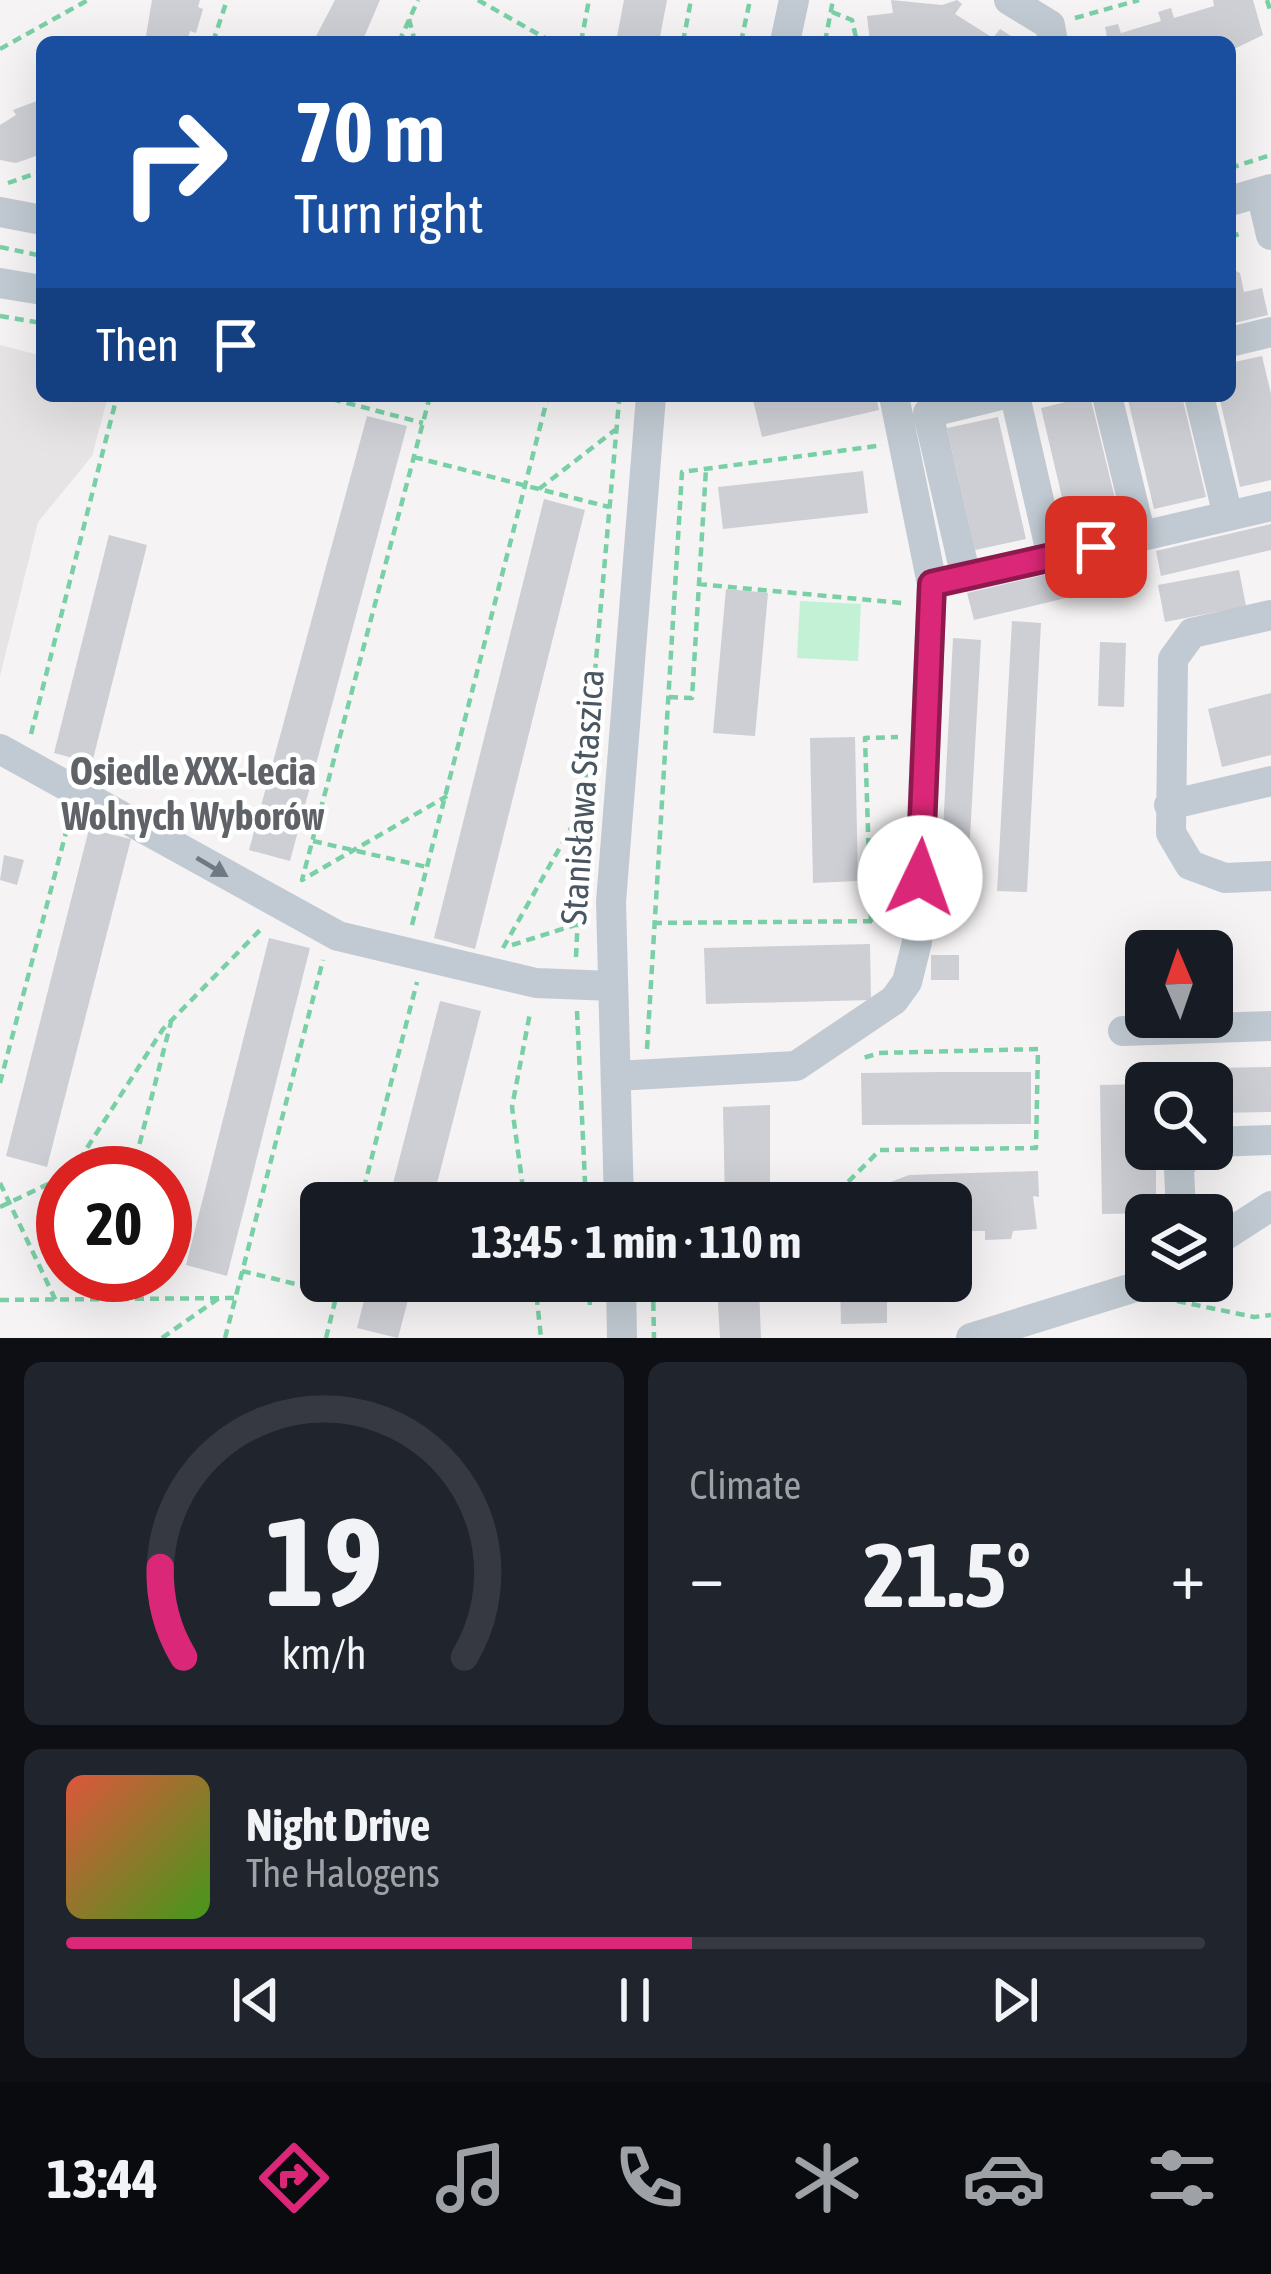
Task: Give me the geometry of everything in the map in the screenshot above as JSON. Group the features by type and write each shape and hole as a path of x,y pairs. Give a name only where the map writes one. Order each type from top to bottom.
{"street":[{"path":"786,36 794,0"},
{"path":"1009,0 1051,34"},
{"path":"1236,199 1266,191 1271,235"},
{"path":"0,212 36,219"},
{"path":"0,283 36,288"},
{"path":"1236,341 1271,332"},
{"name":"Stanisława Staszica","path":"621,1182 631,1076 613,986 611,925 651,402"},
{"path":"901,418 972,402"},
{"path":"1016,402 1052,557"},
{"path":"1108,402 1141,536"},
{"path":"1200,402 1228,516"},
{"path":"901,418 966,577"},
{"path":"631,1076 773,1071 811,1058 894,1000 913,964 918,921 920,594 901,418"},
{"path":"920,594 966,577 1271,506"},
{"path":"1271,615 1192,633 1173,658 1169,805 1171,833 1190,865 1225,878 1271,876"},
{"path":"12,755 330,933 536,983 613,986"},
{"path":"1169,805 1271,781"},
{"path":"1123,1030 1271,1026"},
{"path":"1233,1141 1271,1140"},
{"path":"1233,1230 1271,1206"},
{"path":"971,1338 1125,1299"},
{"path":"621,1302 622,1338"}],"path":[{"path":"0,49 88,0"},
{"path":"216,36 227,0"},
{"path":"402,36 418,0"},
{"path":"478,0 542,36"},
{"path":"582,36 589,0"},
{"path":"684,36 692,0"},
{"path":"742,36 750,0"},
{"path":"826,36 833,0"},
{"path":"1051,34 1139,0"},
{"path":"1267,0 1271,13"},
{"path":"832,12 852,20 855,36"},
{"path":"409,19 414,36"},
{"path":"1236,166 1271,155"},
{"path":"0,184 36,174"},
{"path":"0,247 36,255"},
{"path":"0,316 36,322"},
{"path":"12,755 115,402"},
{"path":"343,402 423,423"},
{"path":"428,402 302,880 447,796"},
{"path":"365,1182 414,956 428,868 547,402"},
{"path":"631,1076 650,923 682,472 901,418"},
{"path":"539,489 616,429"},
{"path":"414,457 609,507"},
{"path":"667,697 692,698 706,469"},
{"path":"698,584 920,594"},
{"path":"871,922 865,738 902,737"},
{"path":"0,1083 78,790"},
{"path":"503,948 583,807"},
{"path":"313,841 428,868"},
{"path":"89,1146 172,1019 282,908"},
{"path":"650,923 918,921"},
{"path":"488,953 576,924 611,925"},
{"path":"225,1338 330,933"},
{"path":"522,1182 512,1107 536,983"},
{"path":"139,1146 172,1019"},
{"path":"842,1069 879,1053 1038,1049 1036,1148 880,1150 848,1182"},
{"path":"0,1183 36,1258"},
{"path":"0,1208 36,1190"},
{"path":"242,1271 300,1285"},
{"path":"192,1298 235,1298"},
{"path":"162,1338 219,1298"},
{"path":"0,1300 36,1301"},
{"path":"326,1338 335,1302"},
{"path":"538,1302 542,1338"},
{"path":"653,1302 654,1338"},
{"path":"1200,1302 1254,1318 1271,1315"}],"shaded area":[{"path":"0,345 36,354 36,402 106,402 92,456 38,522 0,676"}],"green space":[{"path":"800,601 861,604 858,661 797,658"}],"building":[{"path":"152,0 200,0 198,7 203,9 196,33 146,36"},
{"path":"335,0 380,0 365,36 316,36"},
{"path":"624,0 667,0 660,36 617,36"},
{"path":"891,0 942,5 957,0 962,4 955,14 990,36 869,36 867,16 893,13"},
{"path":"1213,0 1253,0 1263,35 1236,48 1236,36 1107,36 1105,27 1118,24 1121,33 1161,21 1158,12 1171,8 1174,18 1214,6"},
{"path":"36,101 36,156 16,163 0,160 0,125 16,115 13,110"},
{"path":"1236,271 1244,292 1262,288 1268,315 1236,323"},
{"path":"1262,356 1271,394 1271,480 1240,487 1220,402 1236,402 1236,362"},
{"path":"753,402 877,402 879,410 762,437"},
{"path":"1091,402 1119,515 1069,527 1041,408"},
{"path":"1128,402 1183,402 1206,497 1154,509"},
{"path":"367,416 407,426 290,861 249,850"},
{"path":"998,417 1026,539 975,550 947,428"},
{"path":"863,471 868,513 723,529 718,487"},
{"path":"544,499 585,510 475,949 434,938"},
{"path":"1271,524 1271,550 1161,576 1156,551"},
{"path":"109,535 147,545 92,763 54,753"},
{"path":"1134,554 1141,580 974,620 967,593"},
{"path":"1239,570 1246,606 1165,622 1158,585"},
{"path":"726,589 768,593 755,736 713,733"},
{"path":"1012,621 1041,623 1027,892 997,891"},
{"path":"953,638 981,640 967,891 940,889"},
{"path":"1100,642 1126,643 1124,707 1098,706"},
{"path":"1271,693 1271,755 1222,767 1208,709"},
{"path":"855,737 858,881 813,883 810,738"},
{"path":"89,829 131,839 52,1146 36,1146 36,1164 6,1156"},
{"path":"4,855 24,860 17,885 0,880"},
{"path":"269,938 310,948 227,1276 192,1267 192,1241"},
{"path":"870,944 871,1000 706,1004 704,948"},
{"path":"931,955 959,955 959,980 931,980"},
{"path":"440,1001 481,1011 437,1182 393,1182"},
{"path":"1271,1067 1271,1112 1233,1113 1233,1068"},
{"path":"1031,1072 1031,1124 862,1125 861,1073"},
{"path":"1125,1084 1125,1170 1156,1170 1156,1194 1125,1194 1125,1214 1102,1214 1100,1085"},
{"path":"770,1105 770,1182 725,1182 723,1107"},
{"path":"1038,1171 1039,1197 1033,1196 1037,1229 1013,1231 1011,1239 985,1240 985,1231 972,1231 972,1182 891,1182 909,1175"},
{"path":"364,1302 407,1302 398,1338 357,1328"},
{"path":"718,1302 760,1302 761,1338 720,1338"},
{"path":"840,1302 887,1302 887,1323 841,1324"}],"district":[{"name":"Osiedle XXX-lecia Wolnych Wyborów","path":"193,794"}],"route":[{"path":"920,878 932,584 1096,547"}]}
